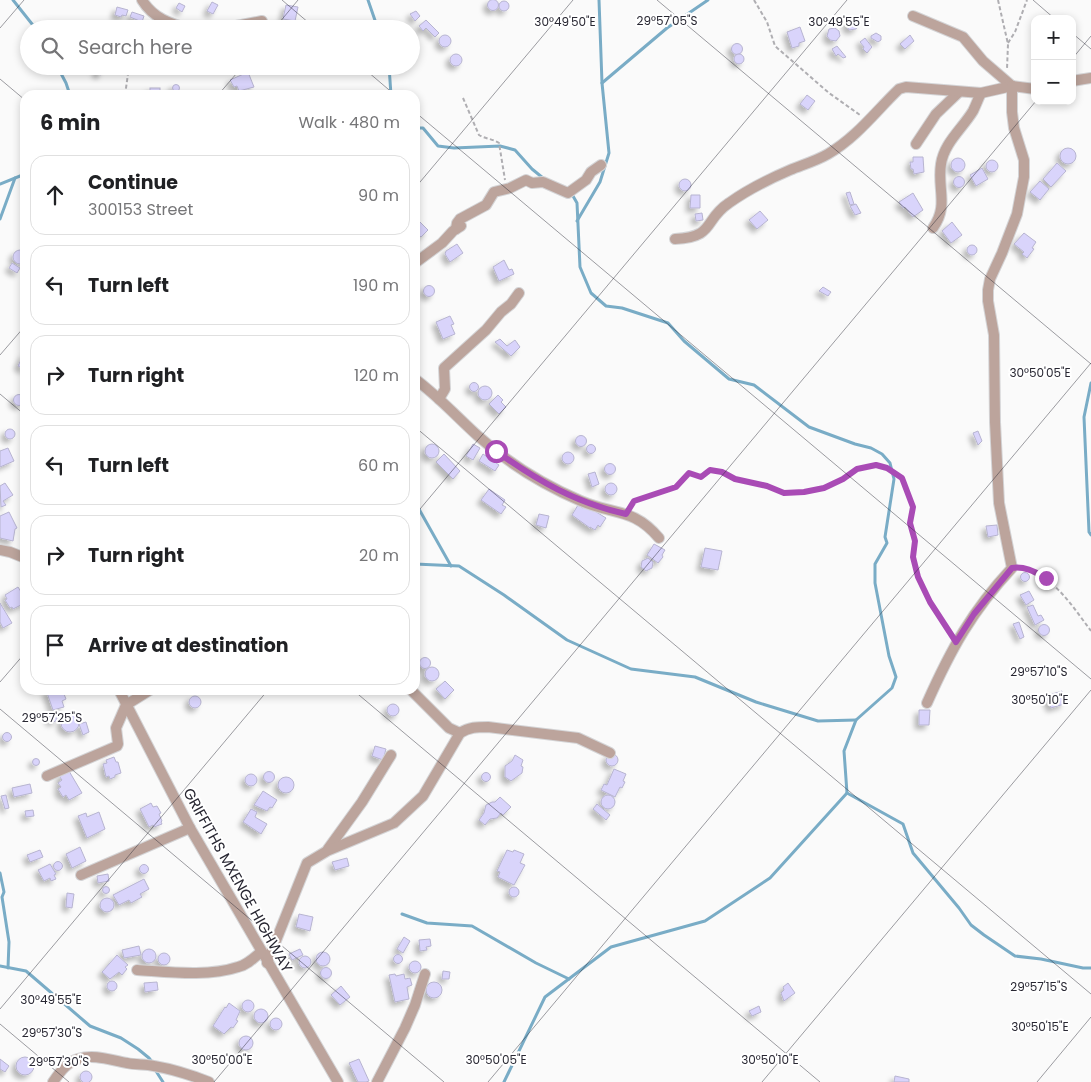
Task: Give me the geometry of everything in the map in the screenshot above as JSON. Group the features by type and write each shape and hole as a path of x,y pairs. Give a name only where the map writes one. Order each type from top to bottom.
{"street":[{"path":"142,0 162,20"},
{"path":"913,16 962,37 983,61 1012,86 1012,112 1024,160 1024,177 1017,214 990,279 988,290 988,302 994,335 999,503 1011,563 956,642 927,703"},
{"path":"1076,81 1091,78"},
{"path":"675,239 686,239 701,234 727,204 787,171 827,154 864,126 900,90 906,87 981,93 1012,86 1031,88"},
{"path":"916,144 936,114 959,92"},
{"path":"933,228 942,208 941,165 944,152 973,111 981,93"},
{"path":"420,259 460,227 457,223 460,219 486,205 494,192 510,188 526,180 532,183 541,181 568,193 586,180 591,172 600,165"},
{"path":"439,399 444,389 444,368 486,330 519,293"},
{"path":"420,383 484,441 527,473 582,502 626,514 643,522 659,538"},
{"path":"0,550 20,556"},
{"name":"GRIFFITHS MXENGE HIGHWAY","path":"121,695 190,828 338,1082"},
{"path":"47,776 117,746 116,728 126,705 142,695"},
{"path":"416,695 449,728 460,733"},
{"path":"267,963 307,864 327,851 394,823 423,796 460,733 466,729 476,726 578,738 610,753"},
{"path":"327,851 362,802 391,755"},
{"path":"81,875 190,828"},
{"path":"137,970 197,973 227,970 239,967 261,952"},
{"path":"377,1082 405,1028 425,974"},
{"path":"53,1082 70,1062 84,1058 104,1057 128,1064 175,1070 209,1082"}],"path":[{"path":"754,0 767,22 775,46 829,93 859,115 875,115"},
{"path":"998,0 1008,44 1007,70 1012,86"},
{"path":"1008,44 1015,32 1027,0"},
{"path":"126,90 128,75"},
{"path":"462,98 479,135 492,138 499,143 505,184 521,182"},
{"path":"626,514 634,501 676,487 689,473 701,477 710,470 722,472 735,479 767,486 784,493 824,488 843,479 857,469 876,465 887,468 902,478 913,507 910,523 915,541 913,557 918,577 930,602 956,642"},
{"path":"1011,563 1046,578 1072,606 1091,631"}],"building":[{"path":"493,-1 499,5 493,11 487,5"},
{"path":"504,1 509,6 504,11 499,6"},
{"path":"212,2 218,5 213,14 207,11"},
{"path":"179,3 185,6 182,12 176,8"},
{"path":"286,5 298,7 295,20 283,19"},
{"path":"117,7 128,10 126,16 115,15"},
{"path":"416,11 420,16 414,20 410,14"},
{"path":"132,12 144,16 143,20 130,17"},
{"path":"849,18 856,18 859,24 856,29 849,30 846,25"},
{"path":"426,20 439,33 435,37 426,28 423,31 420,25"},
{"path":"800,27 805,41 799,43 799,46 792,48 787,32"},
{"path":"835,28 839,31 840,36 836,41 830,40 827,36 829,29"},
{"path":"876,33 881,36 881,40 878,42 871,38"},
{"path":"445,35 451,41 445,47 439,41"},
{"path":"910,35 914,41 905,49 900,44"},
{"path":"865,38 872,47 867,53 860,42"},
{"path":"737,43 743,49 737,55 731,49"},
{"path":"837,46 846,57 843,58 838,54 836,56 832,49"},
{"path":"456,54 462,60 456,66 450,60"},
{"path":"737,54 741,54 744,59 743,63 737,64 734,61 734,57"},
{"path":"241,75 249,75 254,87 239,90 237,86 234,87 230,80"},
{"path":"173,85 179,85 179,90 173,90"},
{"path":"150,88 160,88 160,90 150,90"},
{"path":"807,95 815,101 808,110 800,104"},
{"path":"1068,148 1074,150 1076,156 1074,162 1068,164 1062,162 1060,156 1062,150"},
{"path":"913,157 923,157 924,172 914,174 910,162 913,162"},
{"path":"958,158 963,160 965,165 963,170 958,172 953,170 951,165 953,160"},
{"path":"992,160 998,166 992,172 986,166"},
{"path":"1057,163 1066,171 1051,187 1043,179"},
{"path":"982,168 988,179 976,186 970,175"},
{"path":"957,177 961,177 964,182 963,186 957,187 954,184 954,180"},
{"path":"687,179 690,180 690,190 683,191 680,190 679,183 680,180"},
{"path":"1040,181 1049,189 1040,200 1030,192"},
{"path":"850,192 854,204 850,205 846,193"},
{"path":"913,193 923,210 913,217 899,202"},
{"path":"691,195 700,195 700,208 690,208"},
{"path":"856,204 861,213 855,215 850,206"},
{"path":"760,211 768,220 757,229 749,220"},
{"path":"702,213 703,220 696,221 695,214"},
{"path":"420,222 428,230 420,236"},
{"path":"952,222 962,235 951,243 942,231"},
{"path":"1024,233 1036,242 1032,248 1034,249 1027,258 1022,254 1024,252 1014,244"},
{"path":"457,244 463,253 450,262 445,254 446,251"},
{"path":"970,245 974,245 977,250 976,254 970,255 967,252 967,248"},
{"path":"20,250 20,264 15,262 13,257"},
{"path":"504,260 509,270 512,269 514,274 499,281 493,267"},
{"path":"12,263 20,268 17,273 9,268"},
{"path":"427,286 431,286 434,291 433,295 427,296 424,293 424,289"},
{"path":"823,287 831,292 828,296 819,291"},
{"path":"450,316 454,324 451,325 455,334 443,339 436,322"},
{"path":"500,339 507,346 515,340 520,347 511,356 495,342"},
{"path":"474,383 478,387 474,391 470,387"},
{"path":"485,386 490,388 492,393 490,398 485,400 480,398 478,393 480,388"},
{"path":"19,395 20,405 17,405 14,402 14,398"},
{"path":"498,395 506,407 499,414 489,404"},
{"path":"8,429 12,429 15,434 14,438 8,439 5,436 5,432"},
{"path":"978,431 982,441 978,445 973,433"},
{"path":"581,435 587,441 581,447 575,441"},
{"path":"432,444 437,446 439,451 437,456 432,458 427,456 425,451 427,446"},
{"path":"473,444 480,448 473,460 466,456"},
{"path":"591,444 596,449 591,454 586,449"},
{"path":"8,448 14,461 0,467 0,451"},
{"path":"566,452 570,452 574,458 570,464 566,464 562,460 562,456"},
{"path":"444,454 460,471 453,479 436,462"},
{"path":"483,454 499,465 495,471 479,461"},
{"path":"608,464 612,464 615,469 614,473 608,474 605,471 605,467"},
{"path":"595,472 599,484 592,487 588,474"},
{"path":"5,483 13,495 3,501 6,505 1,507 0,486"},
{"path":"609,483 613,483 617,489 613,495 609,495 605,491 605,487"},
{"path":"489,489 505,500 502,505 506,507 501,514 481,500"},
{"path":"578,505 583,508 585,505 606,518 600,527 598,525 595,530 590,528 572,515"},
{"path":"9,512 17,528 15,529 13,541 0,538 0,516"},
{"path":"539,514 549,516 546,528 536,525"},
{"path":"997,525 998,535 988,537 986,526"},
{"path":"654,544 665,550 662,555 663,557 658,563 647,555"},
{"path":"705,548 722,551 718,570 701,567"},
{"path":"648,558 653,562 652,568 646,571 641,567 642,561"},
{"path":"1025,572 1030,577 1025,582 1020,577"},
{"path":"18,587 20,590 20,606 13,609 12,607 10,608 5,600 7,599 5,595"},
{"path":"1029,591 1034,600 1026,605 1020,595"},
{"path":"0,603 12,623 3,628 0,622"},
{"path":"1033,605 1038,616 1041,615 1044,620 1035,625 1027,607"},
{"path":"1019,622 1024,637 1020,639 1013,624"},
{"path":"1042,625 1046,625 1049,630 1048,634 1042,635 1039,632 1039,628"},
{"path":"423,658 427,658 430,663 429,667 423,668 420,665 420,661"},
{"path":"432,667 437,669 439,674 437,679 432,681 427,679 425,674 427,669"},
{"path":"445,681 454,690 445,699 436,689"},
{"path":"1062,691 1064,704 1051,708 1046,696"},
{"path":"48,695 64,695 66,699 62,701 64,707 53,710"},
{"path":"197,696 200,697 200,707 193,708 190,707 189,700 190,697"},
{"path":"391,704 395,704 399,710 395,716 391,716 387,712 387,708"},
{"path":"919,710 930,710 929,725 919,725"},
{"path":"53,714 57,718 53,722 49,718"},
{"path":"70,714 76,717 79,723 76,729 70,732 64,729 61,723 64,717"},
{"path":"86,722 89,732 83,735 79,724"},
{"path":"7,733 11,737 7,741 3,737"},
{"path":"375,746 386,749 383,760 372,756"},
{"path":"614,754 617,755 617,765 610,766 607,765 606,758 607,755"},
{"path":"515,755 523,760 521,766 523,767 522,773 511,781 505,777 505,766 512,761"},
{"path":"114,757 116,762 118,762 121,773 110,779 109,776 106,777 103,764 107,763 106,760"},
{"path":"36,758 40,762 36,766 32,762"},
{"path":"614,769 626,774 623,781 625,782 615,797 601,790 604,784 607,785"},
{"path":"69,771 82,793 69,800 66,795 63,797 58,789 61,787 58,783 62,780 59,776"},
{"path":"269,771 275,777 269,783 263,777"},
{"path":"486,772 491,777 486,782 481,777"},
{"path":"251,774 257,780 251,786 245,780"},
{"path":"286,777 294,785 286,793 278,785"},
{"path":"30,784 32,793 14,797 12,788"},
{"path":"263,791 277,800 272,808 270,807 267,811 254,805"},
{"path":"6,795 9,808 5,809 1,796"},
{"path":"608,795 613,797 615,802 613,807 608,809 603,807 601,802 603,797"},
{"path":"500,797 511,807 503,815 501,813 497,818 490,819 485,825 479,820 484,813 486,805 495,802"},
{"path":"151,803 153,807 157,806 161,813 159,814 162,821 162,824 154,827 153,825 149,827 140,809"},
{"path":"597,804 610,815 606,820 593,809"},
{"path":"251,809 257,812 255,817 267,824 261,834 243,822"},
{"path":"33,810 34,816 26,817 25,811"},
{"path":"99,812 105,829 87,838 78,816 86,813 87,817"},
{"path":"80,847 86,861 72,868 66,854"},
{"path":"40,850 43,857 30,862 27,855"},
{"path":"507,850 513,852 514,850 524,854 520,863 525,865 514,885 498,877 500,872 497,871"},
{"path":"347,858 349,866 335,870 332,862"},
{"path":"58,862 62,866 58,870 54,866"},
{"path":"50,864 56,874 54,875 56,879 51,881 50,878 44,881 38,870"},
{"path":"144,865 148,869 144,873 140,869"},
{"path":"108,874 109,881 98,883 97,876"},
{"path":"144,879 149,889 140,894 142,897 131,903 129,900 119,905 113,895"},
{"path":"106,886 110,890 106,894 102,890"},
{"path":"512,887 516,887 519,892 518,896 512,897 509,894 509,890"},
{"path":"67,893 74,894 72,908 66,907"},
{"path":"107,898 112,900 114,905 112,910 107,912 102,910 100,905 102,900"},
{"path":"299,914 313,917 310,931 296,927"},
{"path":"404,937 410,941 403,953 397,949"},
{"path":"430,939 431,946 426,947 427,950 420,951 419,940"},
{"path":"139,946 141,955 124,958 122,950"},
{"path":"149,949 154,951 156,956 154,961 149,963 144,961 142,956 144,951"},
{"path":"300,949 303,955 292,960 289,954"},
{"path":"320,952 326,952 330,959 326,966 320,966 316,962 316,956"},
{"path":"164,953 170,959 164,965 158,959"},
{"path":"398,954 403,959 398,964 393,959"},
{"path":"117,955 128,965 125,967 127,969 122,975 119,972 110,979 102,972"},
{"path":"305,956 311,962 305,968 299,962"},
{"path":"413,961 417,961 421,967 417,973 413,973 409,969 409,965"},
{"path":"326,967 332,973 326,979 320,973"},
{"path":"443,971 450,972 449,979 442,979"},
{"path":"395,974 396,976 404,974 405,979 410,978 412,985 407,987 409,999 395,1002 389,975"},
{"path":"110,981 114,981 117,986 116,990 110,991 107,988 107,984"},
{"path":"157,982 158,990 145,992 144,983"},
{"path":"434,982 442,990 434,998 426,990"},
{"path":"788,983 795,993 784,1001 781,993 784,990 783,987"},
{"path":"341,986 350,997 340,1005 331,995"},
{"path":"250,1000 253,1001 253,1011 246,1012 243,1011 242,1004 243,1001"},
{"path":"229,1003 240,1011 236,1020 238,1021 233,1028 231,1027 224,1034 213,1026"},
{"path":"759,1006 761,1012 752,1016 749,1011"},
{"path":"258,1009 264,1009 268,1016 264,1023 258,1023 254,1019 254,1013"},
{"path":"276,1018 282,1024 276,1030 270,1024"},
{"path":"246,1036 251,1038 253,1043 251,1048 246,1050 241,1048 239,1043 241,1038"},
{"path":"25,1057 31,1060 34,1066 31,1072 25,1075 19,1072 16,1066 19,1060"},
{"path":"0,1059 9,1066 5,1072 0,1069"},
{"path":"359,1059 369,1081 358,1082 349,1063"},
{"path":"86,1071 92,1077 86,1083 80,1077"},
{"path":"895,1076 909,1079 909,1082 894,1082"}],"waterway":[{"path":"13,0 29,20"},
{"path":"368,0 375,20"},
{"path":"577,221 600,182 609,153 602,83 599,0"},
{"path":"602,83 667,28 708,0"},
{"path":"62,75 68,90"},
{"path":"390,75 391,90"},
{"path":"420,128 423,128 438,146 454,148 500,146 515,150 543,178"},
{"path":"0,184 20,176"},
{"path":"0,219 15,178"},
{"path":"570,194 577,203 580,267 591,293 606,306 622,308 668,323 684,341 729,379 754,385 809,427 871,448 882,454 890,463 894,479 885,537 887,543 875,564 875,583 889,656 896,677 892,688 856,720 844,751 847,793 903,824 913,853 971,925 984,935 1015,956 1091,968"},
{"path":"1091,383 1084,417 1089,532 1091,535"},
{"path":"420,511 451,566"},
{"path":"420,564 459,566 504,595 567,640 631,669 695,677 756,702 818,721 856,720"},
{"path":"504,1082 545,997 611,947 705,921 770,878 847,793"},
{"path":"0,873 4,892 2,897 9,942 8,968"},
{"path":"402,914 427,923 472,926 536,963 569,979"},
{"path":"0,966 26,971 90,1026 121,1038 138,1049 152,1062"},
{"path":"154,1068 163,1082"}],"route":[{"path":"496,451 527,473 582,502 626,514 634,501 676,487 689,473 701,477 710,470 722,472 735,479 767,486 784,493 824,488 843,479 857,469 876,465 887,468 902,478 913,507 910,523 915,541 913,557 918,577 930,602 956,642 974,614 1012,568 1018,567 1031,570 1046,578"}]}
